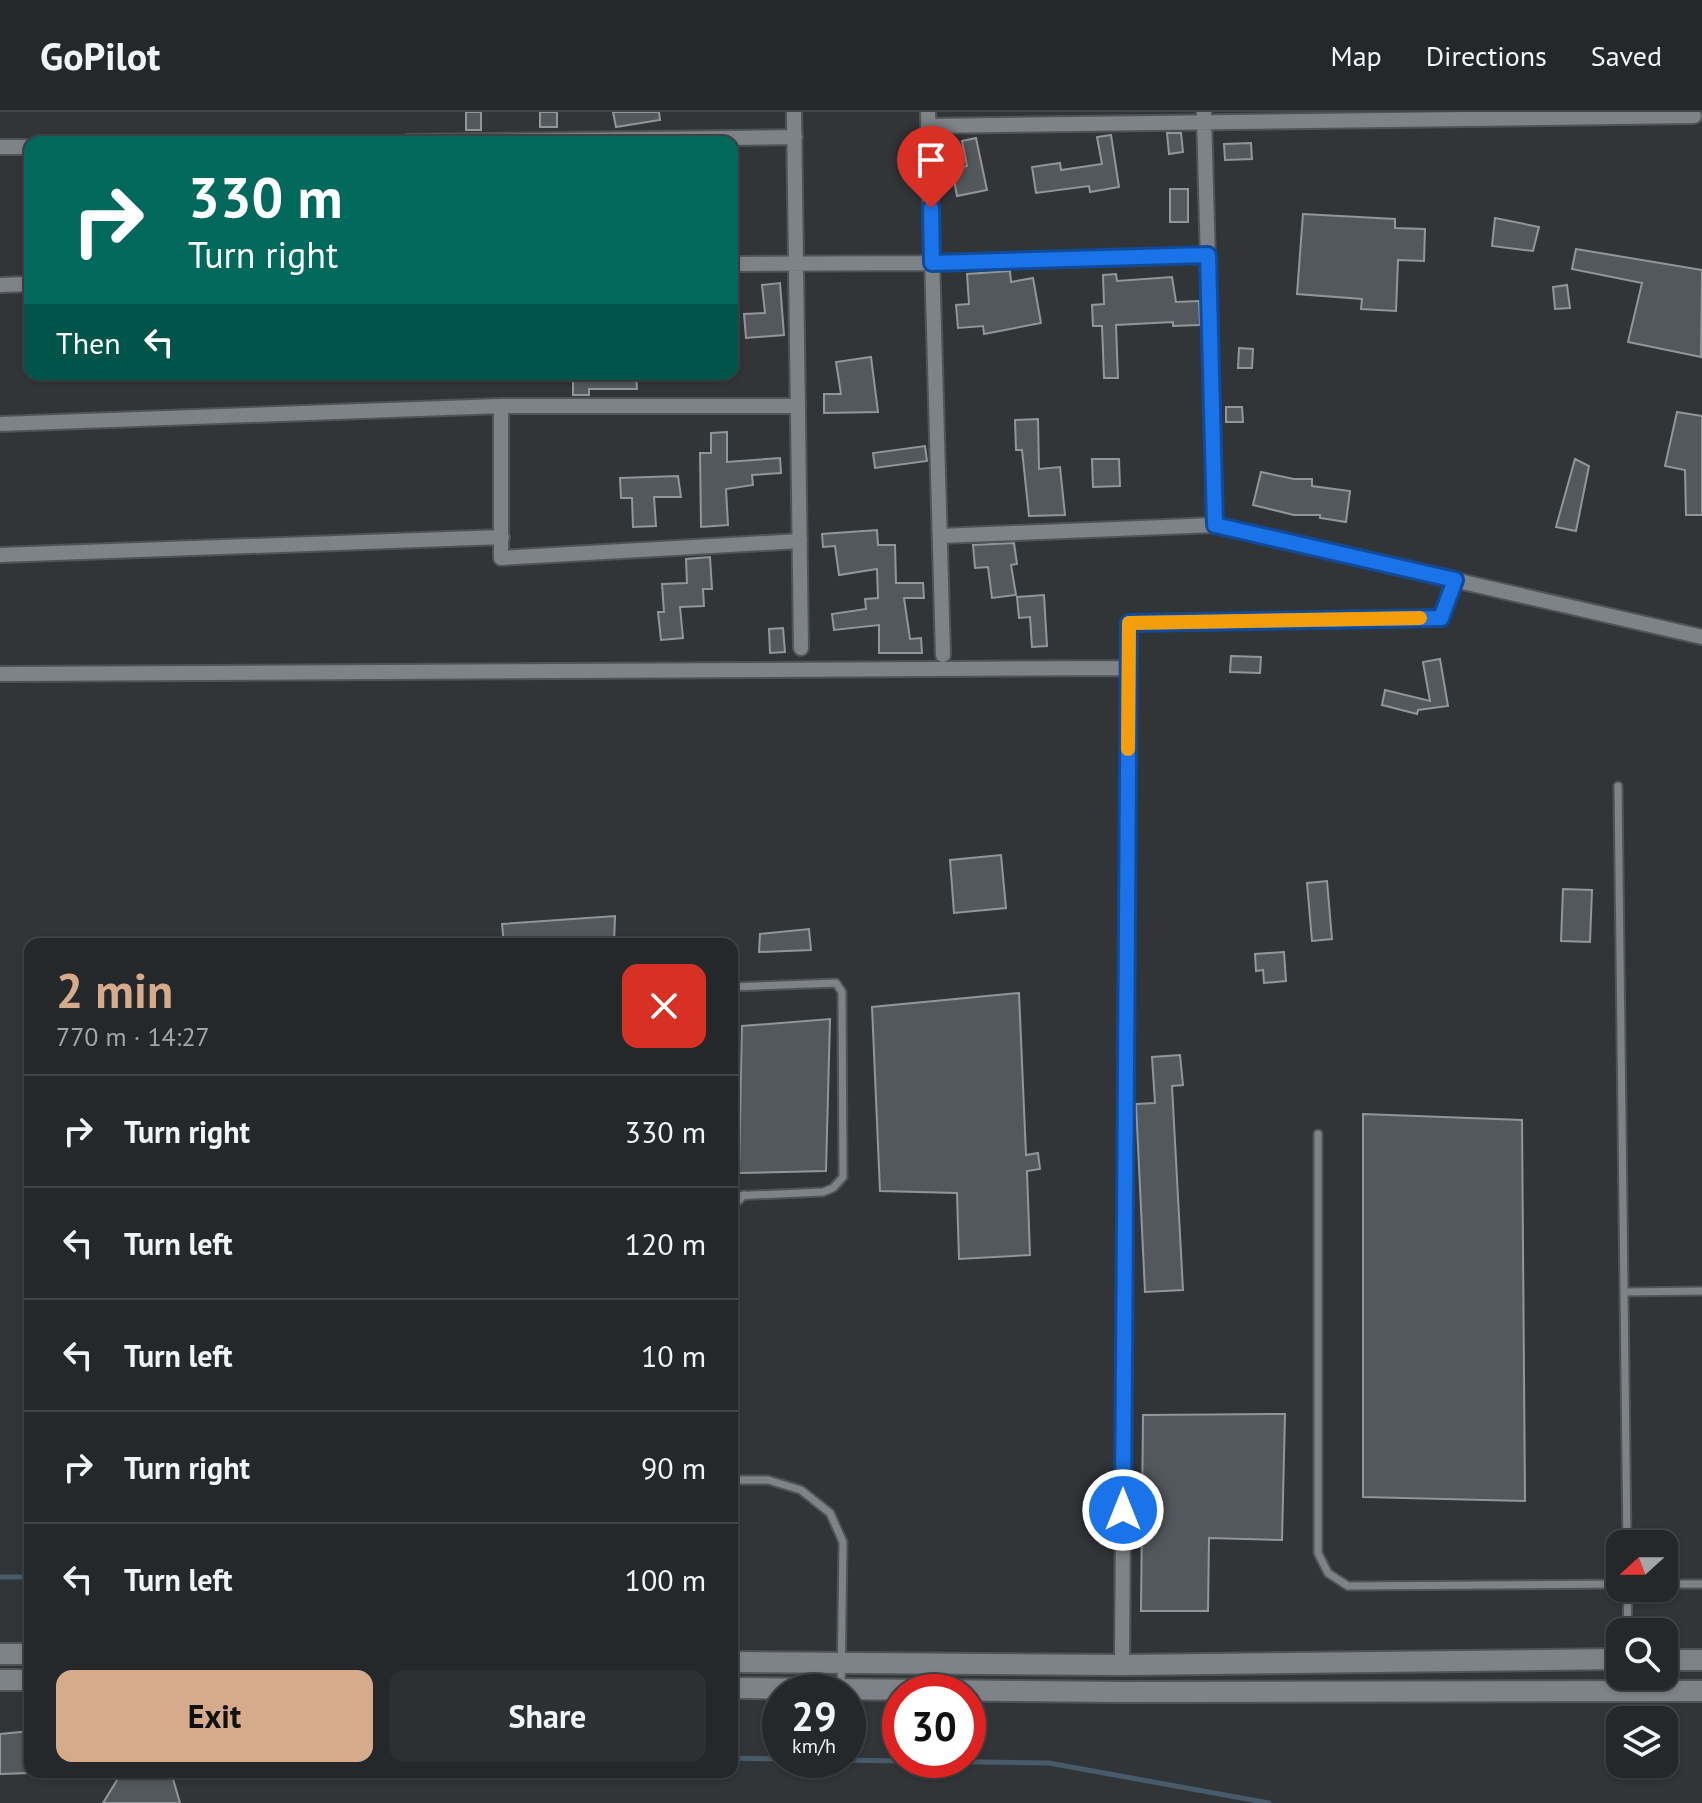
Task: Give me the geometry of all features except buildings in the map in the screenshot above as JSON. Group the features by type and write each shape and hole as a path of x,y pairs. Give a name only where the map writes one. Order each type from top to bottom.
{"main road":[{"path":"0,1654 24,1654"},
{"path":"738,1662 1122,1665 1606,1659"},
{"path":"1678,1660 1702,1660"},
{"path":"0,1680 24,1680"},
{"path":"866,1690 1123,1692 1606,1683"},
{"path":"738,1688 762,1689"},
{"path":"1678,1688 1702,1691"}],"street":[{"path":"794,112 801,648"},
{"path":"1204,116 1215,525"},
{"path":"943,655 928,119 1694,116"},
{"path":"738,138 795,137"},
{"path":"0,147 24,147"},
{"path":"738,264 932,263 1208,255"},
{"path":"0,285 24,284"},
{"path":"0,424 501,406 798,406"},
{"path":"501,406 501,558 800,541"},
{"path":"940,536 1215,525 1702,637"},
{"path":"0,555 502,537"},
{"path":"1122,1665 1129,623 1441,618 1455,580"},
{"path":"0,674 1128,668"}],"lane":[{"path":"1618,786 1627,1530"},
{"path":"738,987 836,983 842,992 843,1177 833,1188 823,1192 738,1196"},
{"path":"1318,1134 1318,1553 1328,1573 1348,1586 1606,1584"},
{"path":"738,1201 744,1195"},
{"path":"1624,1292 1702,1291"},
{"path":"738,1480 768,1480 801,1490 830,1513 843,1542 841,1674"},
{"path":"1678,1584 1702,1584"}],"waterway":[{"path":"0,1577 24,1577"},
{"path":"738,1758 762,1759"},
{"path":"866,1760 1049,1763 1269,1803"}],"slow traffic":[{"path":"1128,749 1129,623 1420,618"}],"route":[{"path":"931,208 932,263 1208,255 1215,525 1455,580 1441,618 1129,623 1123,1510"}]}
